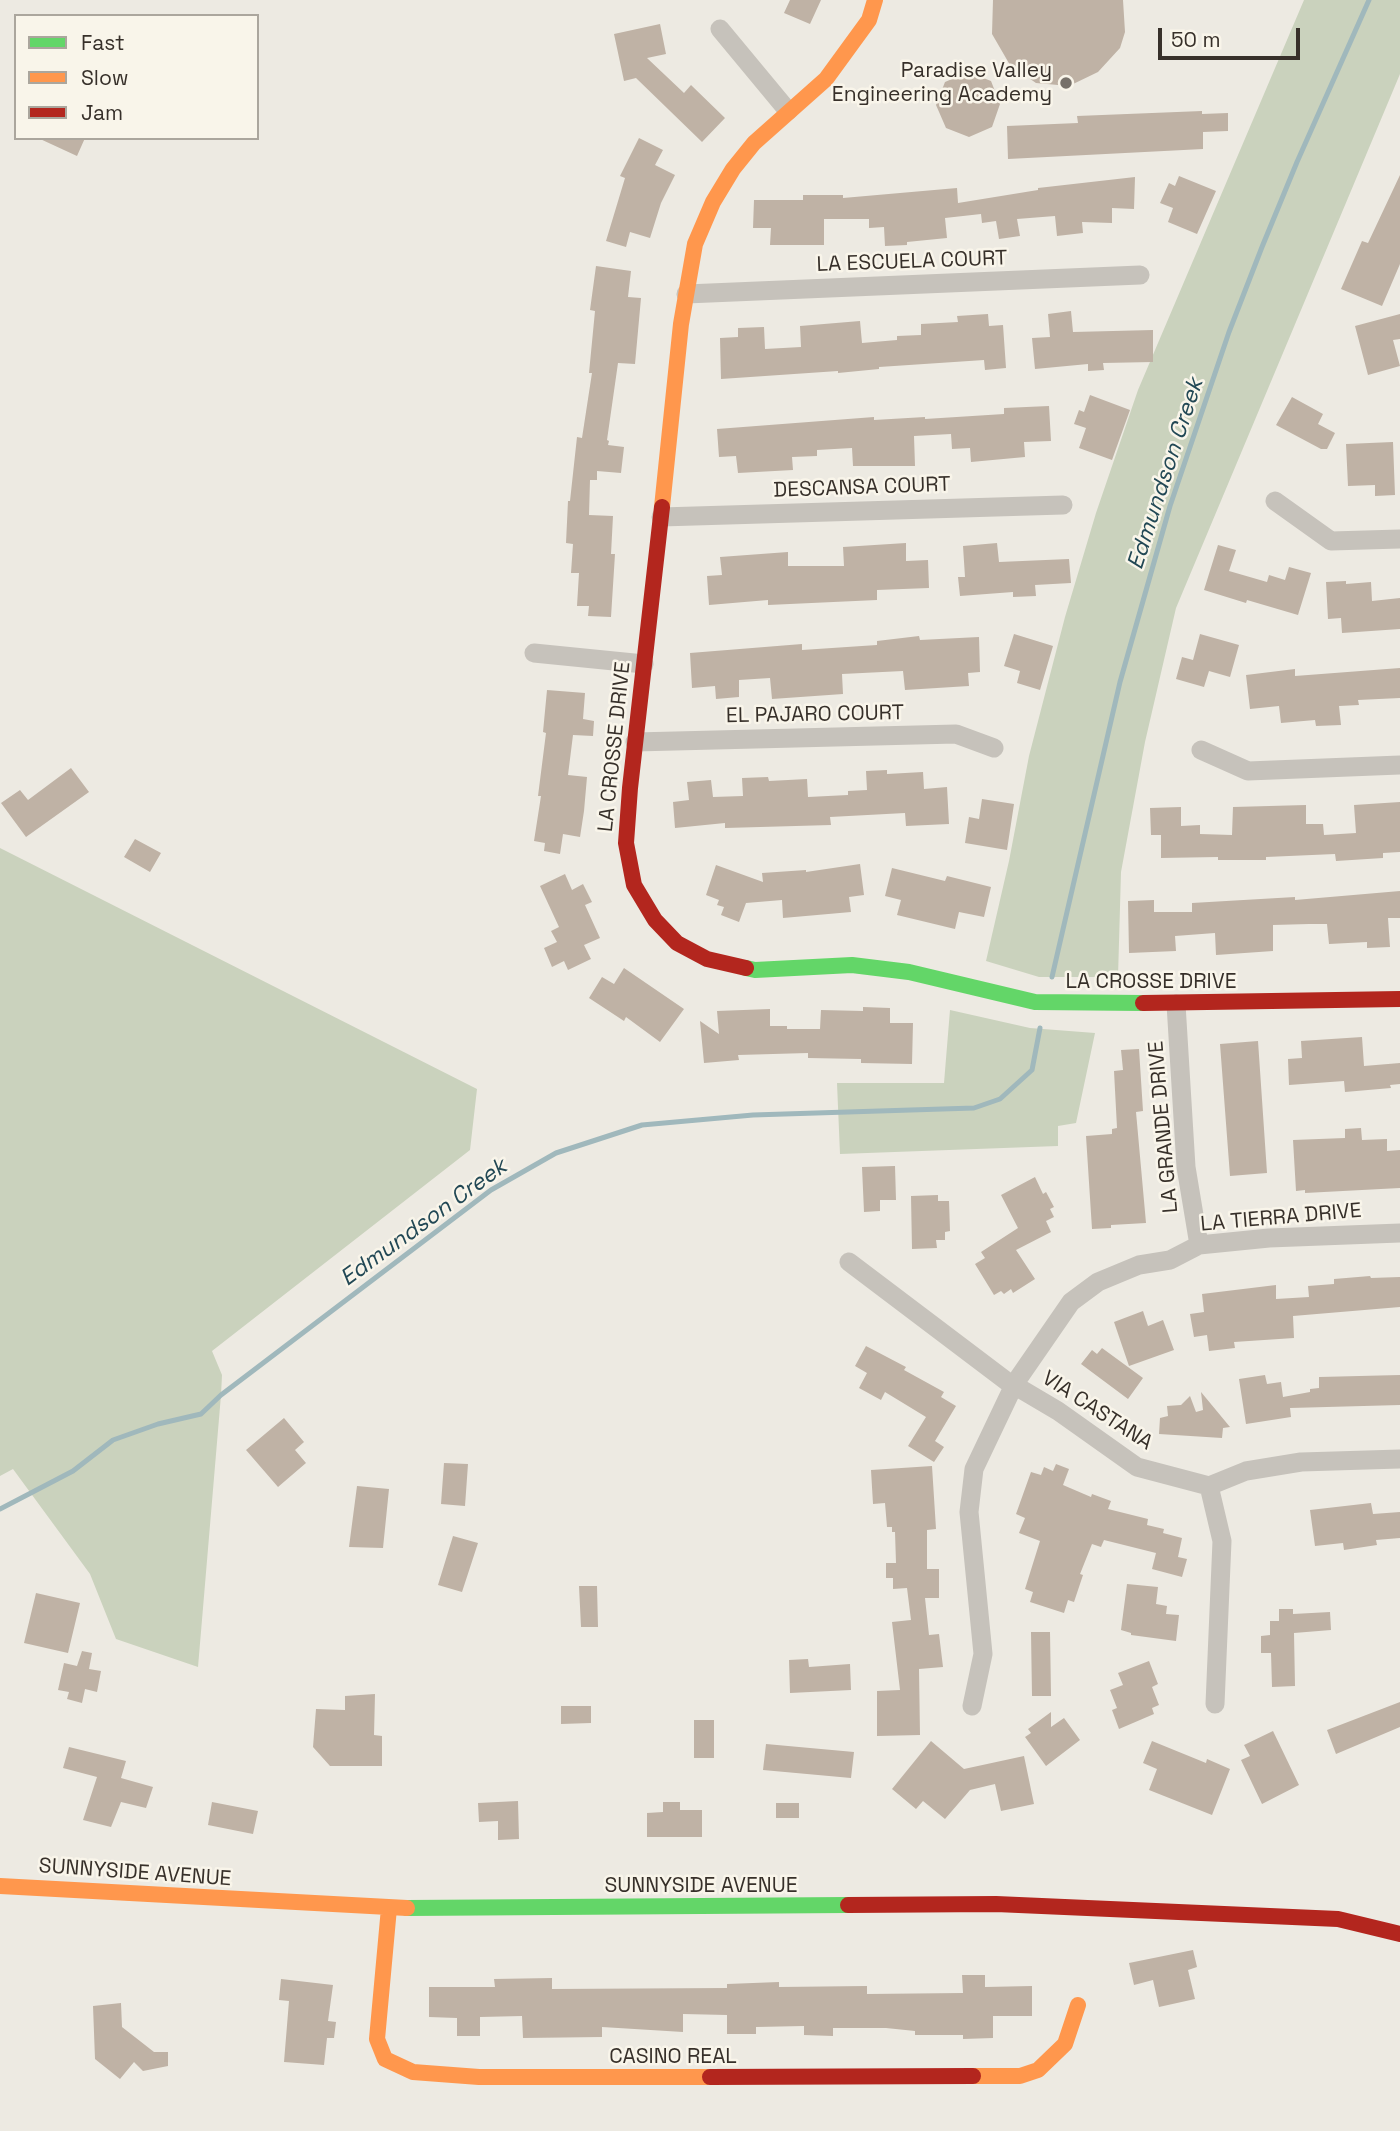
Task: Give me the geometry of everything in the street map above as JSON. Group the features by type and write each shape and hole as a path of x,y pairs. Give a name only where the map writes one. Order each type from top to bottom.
{"street":[{"name":"LA CROSSE DRIVE","path":"875,0 869,20 826,79 754,142 733,169 713,202 695,244 681,324 662,517 635,742 626,843 634,885 655,920 677,943 707,959 755,970 852,965 909,972 1034,1002 1071,1004 1400,999"},
{"path":"720,29 788,111"},
{"name":"LA ESCUELA COURT","path":"686,294 1140,275"},
{"path":"1275,501 1331,541 1400,539"},
{"name":"DESCANSA COURT","path":"662,517 1063,505"},
{"path":"534,653 644,664"},
{"name":"EL PAJARO COURT","path":"635,742 956,734 994,748"},
{"path":"1200,750 1248,771 1400,765"},
{"name":"LA GRANDE DRIVE","path":"1176,1004 1186,1167 1199,1245"},
{"name":"LA TIERRA DRIVE","path":"972,1706 984,1654 970,1512 974,1469 1014,1385 1071,1302 1098,1282 1139,1265 1170,1260 1199,1245 1269,1238 1400,1233"},
{"name":"VIA CASTANA","path":"849,1262 1014,1385 1058,1411 1138,1467 1209,1486"},
{"path":"1215,1704 1222,1541 1209,1486 1246,1471 1301,1462 1400,1459"},
{"name":"SUNNYSIDE AVENUE","path":"0,1886 389,1908 996,1904 1338,1919 1400,1934"},
{"name":"CASINO REAL","path":"389,1908 377,2039 385,2059 413,2072 541,2078 1020,2076 1038,2070 1065,2044 1078,2005"}],"green space":[{"path":"1304,0 1400,0 1400,74 1176,608 1145,742 1121,872 1118,977 1039,977 986,961 1029,756 1065,617 1096,513 1138,390"},
{"path":"0,848 477,1089 470,1150 212,1351 222,1375 198,1667 116,1639 90,1574 13,1469 0,1476"},
{"path":"950,1010 1030,1028 1095,1033 1076,1123 1058,1126 1058,1146 840,1154 837,1083 944,1083"}],"building":[{"path":"790,0 821,0 810,24 784,13"},
{"path":"993,0 1123,0 1125,32 1120,48 1098,72 1069,86 1036,83 1010,65 992,34"},
{"path":"660,24 666,54 647,58 684,93 691,85 725,118 702,142 636,78 624,81 614,34"},
{"path":"968,72 991,81 1000,104 992,127 969,137 946,128 936,105 945,82"},
{"path":"1202,111 1202,114 1228,113 1228,131 1203,132 1203,149 1008,159 1007,126 1078,123 1077,116"},
{"path":"639,138 663,150 655,165 675,175 661,203 650,238 630,232 626,247 606,241 625,178 620,176"},
{"path":"42,140 84,140 77,156"},
{"path":"1400,175 1400,264 1382,306 1341,289 1362,241 1368,243"},
{"path":"1179,176 1216,191 1197,234 1168,222 1173,208 1160,203 1169,183 1175,186"},
{"path":"1135,177 1134,209 1112,208 1112,223 1082,222 1083,233 1057,236 1055,216 1017,219 1020,236 999,239 996,221 982,223 981,214 945,218 947,238 907,242 907,245 885,246 884,227 869,228 869,219 824,219 824,245 770,245 771,228 753,228 754,200 803,200 803,195 843,195 843,198 957,188 958,203 1038,188"},
{"path":"596,266 631,271 628,297 641,298 635,364 618,363 607,440 608,445 624,447 621,473 597,471 597,480 590,480 589,515 613,516 611,554 615,554 611,617 588,616 589,606 577,606 579,573 571,573 573,544 566,543 568,501 577,437 582,438 592,373 589,373 595,311 590,310"},
{"path":"1071,311 1073,332 1153,330 1153,362 1103,363 1104,370 1088,371 1088,364 1035,369 1032,338 1050,337 1048,314"},
{"path":"988,314 989,326 1003,325 1006,368 985,370 984,360 879,367 838,373 721,379 720,338 738,337 738,328 764,327 765,349 801,347 800,326 860,321 862,343 897,340 897,336 921,335 921,324 958,322 957,316"},
{"path":"1400,314 1400,339 1393,340 1400,366 1368,375 1355,326"},
{"path":"1090,395 1130,410 1112,460 1079,448 1086,428 1074,424 1079,410 1084,412"},
{"path":"1292,397 1323,414 1318,424 1335,433 1327,449 1321,449 1276,425"},
{"path":"1049,406 1051,441 1024,442 1025,457 971,462 970,448 952,449 951,434 914,436 915,466 853,466 852,448 817,450 817,456 792,457 793,470 738,473 736,456 719,457 717,429 874,417 874,420 925,419 1004,414 1004,408"},
{"path":"1393,442 1395,495 1375,496 1375,485 1348,486 1346,444"},
{"path":"906,543 906,561 928,560 929,588 877,590 877,600 768,605 768,600 709,605 707,576 722,575 720,557 788,552 788,566 844,566 843,547"},
{"path":"997,543 999,562 1069,559 1071,583 1035,585 1036,596 1013,597 1013,592 960,596 958,577 965,577 963,546"},
{"path":"1218,545 1236,550 1229,571 1267,582 1269,575 1285,580 1289,567 1311,573 1298,615 1204,590"},
{"path":"1346,581 1346,584 1371,582 1372,601 1400,598 1400,629 1342,633 1341,618 1328,619 1326,582"},
{"path":"1014,634 1053,646 1040,690 1017,683 1020,671 1004,666"},
{"path":"1200,634 1239,645 1230,677 1209,671 1204,687 1176,679 1182,657 1193,660"},
{"path":"919,636 920,640 979,637 980,672 968,673 969,686 905,690 903,671 842,674 843,694 772,699 770,678 739,680 739,697 716,699 715,686 692,688 690,653 802,644 802,650 877,645 877,641"},
{"path":"1400,668 1400,698 1358,700 1359,705 1339,706 1341,725 1316,726 1315,720 1281,723 1279,706 1250,709 1246,675 1295,669 1295,676"},
{"path":"547,690 585,693 583,719 594,721 593,736 573,735 568,775 587,777 584,811 580,837 563,834 560,854 544,851 545,843 534,841 541,796 538,796 546,733 543,732"},
{"path":"71,768 89,792 26,837 1,803 20,790 28,800"},
{"path":"887,770 887,774 923,772 924,789 947,787 949,824 906,826 905,813 830,817 831,825 725,828 725,823 675,828 673,802 689,800 687,782 711,780 713,797 743,796 742,778 768,777 769,781 807,779 808,797 848,795 848,791 867,790 866,771"},
{"path":"982,799 1014,804 1007,850 965,843 969,817 979,819"},
{"path":"1400,802 1400,852 1383,853 1383,858 1336,861 1335,854 1266,857 1266,860 1161,858 1161,835 1151,835 1150,808 1181,807 1181,826 1200,825 1200,834 1232,835 1233,807 1306,805 1306,824 1323,824 1324,835 1356,833 1354,805"},
{"path":"135,839 161,853 150,872 124,857"},
{"path":"860,864 864,895 849,897 851,912 783,918 782,900 746,903 739,922 721,915 724,907 717,905 719,900 706,895 716,865 763,882 762,873 806,872"},
{"path":"892,868 945,881 947,876 991,887 984,917 959,912 955,929 897,915 901,900 885,896"},
{"path":"565,874 572,890 583,884 592,902 585,905 600,938 584,945 591,959 568,970 564,961 552,967 544,948 557,942 551,931 559,927 540,886"},
{"path":"1400,891 1400,918 1388,918 1390,947 1367,948 1367,942 1329,944 1327,924 1309,924 1273,925 1273,951 1216,955 1215,933 1175,936 1176,951 1129,953 1128,901 1154,900 1154,912 1192,912 1192,903 1295,897 1295,900"},
{"path":"624,968 684,1009 660,1042 626,1017 624,1021 589,998 602,977 614,984"},
{"path":"863,1007 890,1008 890,1023 913,1023 912,1064 808,1058 808,1053 738,1055 739,1060 704,1063 700,1021 719,1034 717,1011 770,1009 770,1026 820,1029 821,1010 863,1011"},
{"path":"1362,1037 1364,1066 1400,1063 1400,1084 1390,1085 1391,1088 1345,1092 1344,1081 1289,1085 1288,1059 1302,1058 1301,1041"},
{"path":"1258,1041 1267,1173 1230,1176 1220,1044"},
{"path":"1139,1049 1143,1111 1136,1112 1146,1223 1092,1229 1086,1136 1112,1134 1112,1129 1117,1128 1114,1071 1123,1070 1121,1050"},
{"path":"1361,1128 1362,1140 1387,1139 1387,1151 1400,1150 1400,1188 1305,1193 1305,1190 1296,1191 1293,1140 1345,1138 1345,1129"},
{"path":"895,1166 896,1200 880,1200 880,1211 864,1212 862,1167"},
{"path":"1035,1177 1043,1194 1046,1192 1054,1207 1050,1209 1054,1217 1046,1221 1051,1232 1016,1250 1035,1279 1013,1293 1011,1289 1004,1294 1001,1291 994,1295 975,1264 985,1258 981,1252 1018,1228 1001,1195"},
{"path":"938,1195 938,1201 949,1201 950,1231 945,1232 945,1240 936,1240 937,1248 912,1249 911,1196"},
{"path":"1400,1277 1400,1307 1293,1316 1294,1338 1234,1342 1235,1348 1209,1351 1207,1335 1194,1337 1190,1314 1204,1312 1202,1294 1276,1285 1276,1299 1309,1297 1308,1286 1334,1284 1334,1279"},
{"path":"1143,1311 1148,1326 1163,1320 1174,1350 1129,1366 1114,1322"},
{"path":"866,1346 906,1367 904,1370 944,1392 941,1397 956,1406 935,1441 944,1447 934,1462 908,1446 926,1417 885,1392 881,1400 859,1388 867,1373 855,1366"},
{"path":"1102,1348 1143,1378 1128,1399 1081,1364 1092,1350 1097,1354"},
{"path":"1265,1375 1267,1384 1281,1382 1283,1397 1319,1388 1319,1377 1400,1375 1400,1405 1290,1408 1291,1417 1246,1424 1239,1379"},
{"path":"1201,1392 1230,1427 1223,1428 1222,1438 1159,1434 1160,1418 1168,1416 1167,1406 1181,1405 1190,1396 1196,1412 1203,1410"},
{"path":"284,1418 304,1442 295,1450 306,1463 278,1487 246,1450"},
{"path":"444,1463 468,1464 465,1506 441,1504"},
{"path":"1056,1464 1069,1469 1063,1485 1091,1497 1092,1494 1111,1501 1108,1509 1148,1519 1147,1525 1164,1529 1163,1533 1182,1538 1178,1557 1187,1559 1182,1577 1152,1569 1156,1553 1104,1540 1101,1547 1092,1544 1080,1574 1083,1575 1074,1602 1068,1600 1064,1613 1030,1602 1033,1592 1025,1589 1040,1541 1019,1533 1025,1518 1016,1514 1031,1472 1041,1475 1044,1467 1053,1471"},
{"path":"932,1466 936,1529 927,1530 927,1569 939,1569 939,1598 925,1598 929,1635 939,1634 943,1667 919,1669 920,1735 877,1736 877,1691 900,1690 892,1622 911,1620 907,1588 893,1589 893,1578 886,1578 886,1563 896,1563 895,1532 892,1532 892,1527 887,1527 885,1503 873,1504 871,1470"},
{"path":"357,1486 389,1489 383,1548 349,1547"},
{"path":"1371,1503 1373,1514 1400,1512 1400,1538 1376,1540 1377,1545 1344,1550 1343,1543 1315,1546 1310,1510"},
{"path":"453,1536 478,1543 462,1592 438,1585"},
{"path":"1127,1584 1158,1587 1156,1604 1167,1606 1166,1614 1179,1615 1176,1641 1131,1635 1121,1630"},
{"path":"579,1586 597,1586 598,1627 581,1627"},
{"path":"36,1593 80,1603 68,1653 24,1643"},
{"path":"1279,1609 1293,1609 1293,1614 1330,1612 1331,1630 1294,1633 1295,1686 1272,1687 1271,1653 1261,1653 1261,1636 1270,1635 1270,1621 1279,1621"},
{"path":"1031,1632 1050,1632 1051,1696 1032,1696"},
{"path":"82,1651 92,1653 89,1669 101,1671 97,1692 85,1689 82,1703 67,1699 69,1692 58,1690 64,1663 77,1666"},
{"path":"808,1659 809,1667 850,1664 851,1690 790,1693 789,1660"},
{"path":"1149,1661 1158,1684 1152,1687 1159,1705 1152,1708 1154,1714 1119,1729 1112,1710 1117,1708 1110,1690 1123,1685 1118,1673"},
{"path":"375,1694 374,1735 382,1736 382,1766 330,1766 313,1747 316,1709 345,1710 345,1696"},
{"path":"1400,1702 1400,1727 1336,1754 1327,1730"},
{"path":"561,1706 591,1706 591,1723 561,1724"},
{"path":"1051,1712 1051,1727 1064,1718 1080,1740 1046,1766 1025,1737 1031,1733 1028,1729"},
{"path":"694,1720 714,1720 714,1758 694,1758"},
{"path":"1273,1731 1299,1785 1262,1804 1241,1760 1250,1756 1244,1745"},
{"path":"931,1741 964,1769 1024,1756 1034,1804 1001,1811 995,1784 970,1790 945,1819 923,1801 916,1809 892,1789"},
{"path":"1152,1741 1206,1763 1207,1759 1230,1769 1212,1815 1149,1790 1157,1769 1143,1763"},
{"path":"766,1744 854,1752 851,1778 763,1770"},
{"path":"69,1747 126,1761 121,1778 153,1787 146,1808 121,1802 111,1827 83,1820 97,1777 63,1768"},
{"path":"518,1801 519,1839 498,1840 498,1821 479,1822 478,1803"},
{"path":"212,1802 258,1811 253,1834 208,1825"},
{"path":"663,1802 680,1802 680,1810 702,1810 702,1837 647,1837 647,1813 663,1812"},
{"path":"776,1803 799,1803 799,1818 776,1818"},
{"path":"1193,1950 1197,1967 1188,1970 1195,1999 1159,2007 1153,1980 1134,1985 1129,1963"},
{"path":"962,1975 985,1975 985,1987 1032,1986 1032,2016 993,2016 993,2038 963,2039 963,2035 915,2035 915,2031 886,2028 833,2028 833,2036 804,2035 804,2026 756,2027 756,2034 727,2034 727,2015 683,2014 683,2032 602,2027 602,2037 523,2038 522,2016 480,2017 480,2036 457,2036 457,2018 429,2017 429,1987 495,1987 494,1979 552,1978 552,1989 727,1988 727,1984 779,1982 779,1987 867,1986 867,1994 963,1993"},
{"path":"281,1979 333,1985 328,2021 336,2022 334,2038 327,2038 324,2065 284,2062 289,2001 279,2000"},
{"path":"121,2003 122,2027 154,2052 168,2052 168,2066 143,2071 134,2062 120,2079 95,2059 93,2006"}],"waterway":[{"name":"Edmundson Creek","path":"1052,977 1120,682 1170,506 1229,332 1262,247 1369,0"},
{"name":"Edmundson Creek","path":"0,1509 73,1471 113,1440 158,1424 201,1414 221,1395 491,1190 556,1153 642,1125 753,1115 974,1108 1000,1099 1032,1070 1040,1028"}],"traffic: fast":[{"path":"746,968 755,970 852,965 909,972 1035,1002 1143,1003"},
{"path":"407,1908 848,1905"}],"traffic: slow":[{"path":"662,507 681,324 695,244 713,202 733,169 754,143 826,79 869,20 875,0"},
{"path":"0,1886 407,1908"},
{"path":"389,1908 377,2039 385,2059 413,2072 479,2077 710,2077"},
{"path":"973,2076 1020,2076 1038,2070 1065,2044 1078,2005"}],"traffic: jam":[{"path":"662,507 626,843 634,885 655,920 677,943 707,959 746,968"},
{"path":"1143,1003 1400,999"},
{"path":"848,1905 996,1904 1338,1919 1400,1934"},
{"path":"710,2077 973,2076"}],"place":[{"name":"Paradise Valley Engineering Academy","path":"1066,83"}]}
